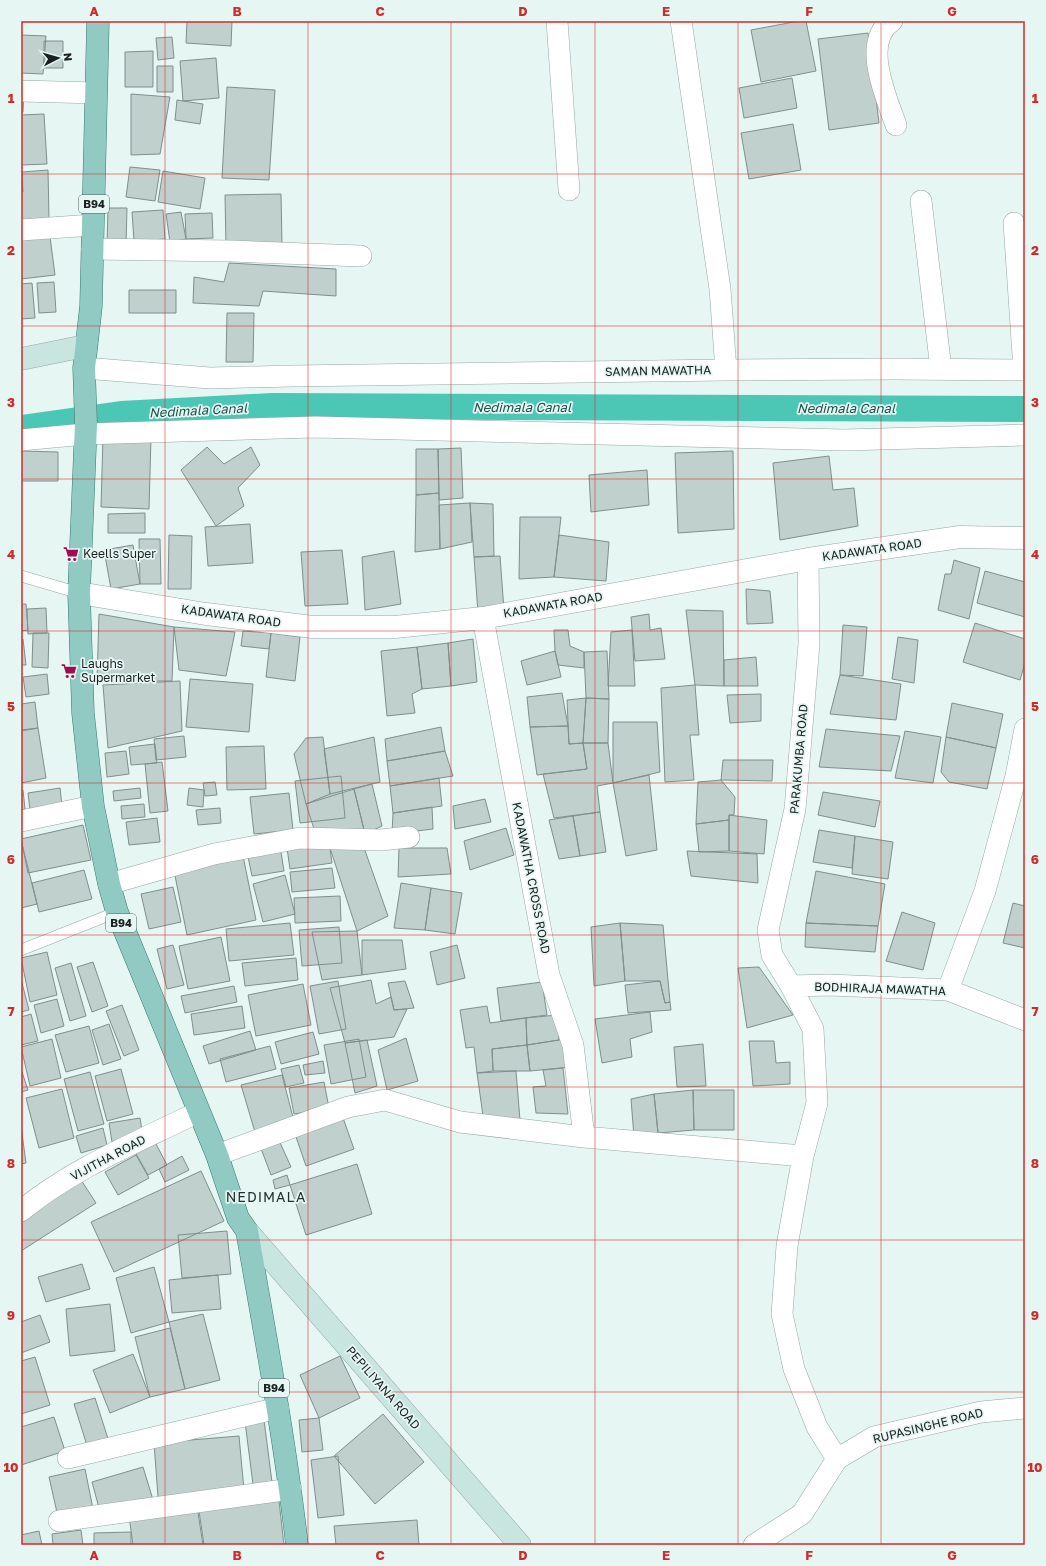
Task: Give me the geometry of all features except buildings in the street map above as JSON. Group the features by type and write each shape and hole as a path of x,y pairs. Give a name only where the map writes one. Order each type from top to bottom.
{"main road":[{"name":"B94","path":"98,21 91,306 85,346 84,378 86,429 80,593 83,713 93,806 109,884 117,912 216,1155 238,1218 247,1231 291,1489 297,1545"},
{"path":"21,359 85,346"},
{"name":"PEPILIYANA ROAD","path":"247,1231 520,1545"}],"street":[{"path":"557,21 569,190"},
{"path":"681,21 720,289 726,370"},
{"path":"892,21 883,27 877,41 879,77 896,125"},
{"path":"21,91 96,93"},
{"path":"921,201 941,369"},
{"path":"1014,223 1025,370"},
{"path":"21,230 93,225"},
{"path":"92,249 231,251 361,256"},
{"name":"SAMAN MAWATHA","path":"84,378 210,378 726,370 1025,370"},
{"path":"21,440 86,429 315,427 844,440 1025,436"},
{"name":"KADAWATA ROAD","path":"80,593 206,614 313,627 395,628 483,618 808,559 960,537 1025,538"},
{"name":"PARAKUMBA ROAD","path":"791,986 772,955 768,930 795,809 809,644 808,559"},
{"name":"KADAWATHA CROSS ROAD","path":"483,618 549,975 573,1045 584,1137"},
{"path":"948,990 985,891 1016,776 1025,729"},
{"path":"21,820 93,806"},
{"path":"109,884 214,854 300,838 381,840 409,837"},
{"name":"BODHIRAJA MAWATHA","path":"791,986 830,985 948,990 1025,1020"},
{"path":"791,986 813,1029 817,1103 803,1156 787,1246 782,1314 794,1369 817,1427 837,1459"},
{"path":"216,1155 348,1107 385,1100 460,1122 584,1137 803,1156"},
{"name":"VIJITHA ROAD","path":"21,1211 37,1198 88,1166 198,1112"},
{"path":"68,1458 278,1408"},
{"name":"RUPASINGHE ROAD","path":"754,1545 802,1514 837,1459 874,1437 982,1412 1025,1408"},
{"path":"59,1521 291,1489"}],"lane":[{"path":"21,576 80,593"},
{"path":"21,950 117,912"}],"waterway":[{"name":"Nedimala Canal","path":"21,428 121,414 272,406 1025,409"}],"place":[{"name":"Keells Super","path":"71,554"},
{"name":"Laughs Supermarket","path":"69,671"}],"district":[{"name":"NEDIMALA","path":"266,1197"}]}
